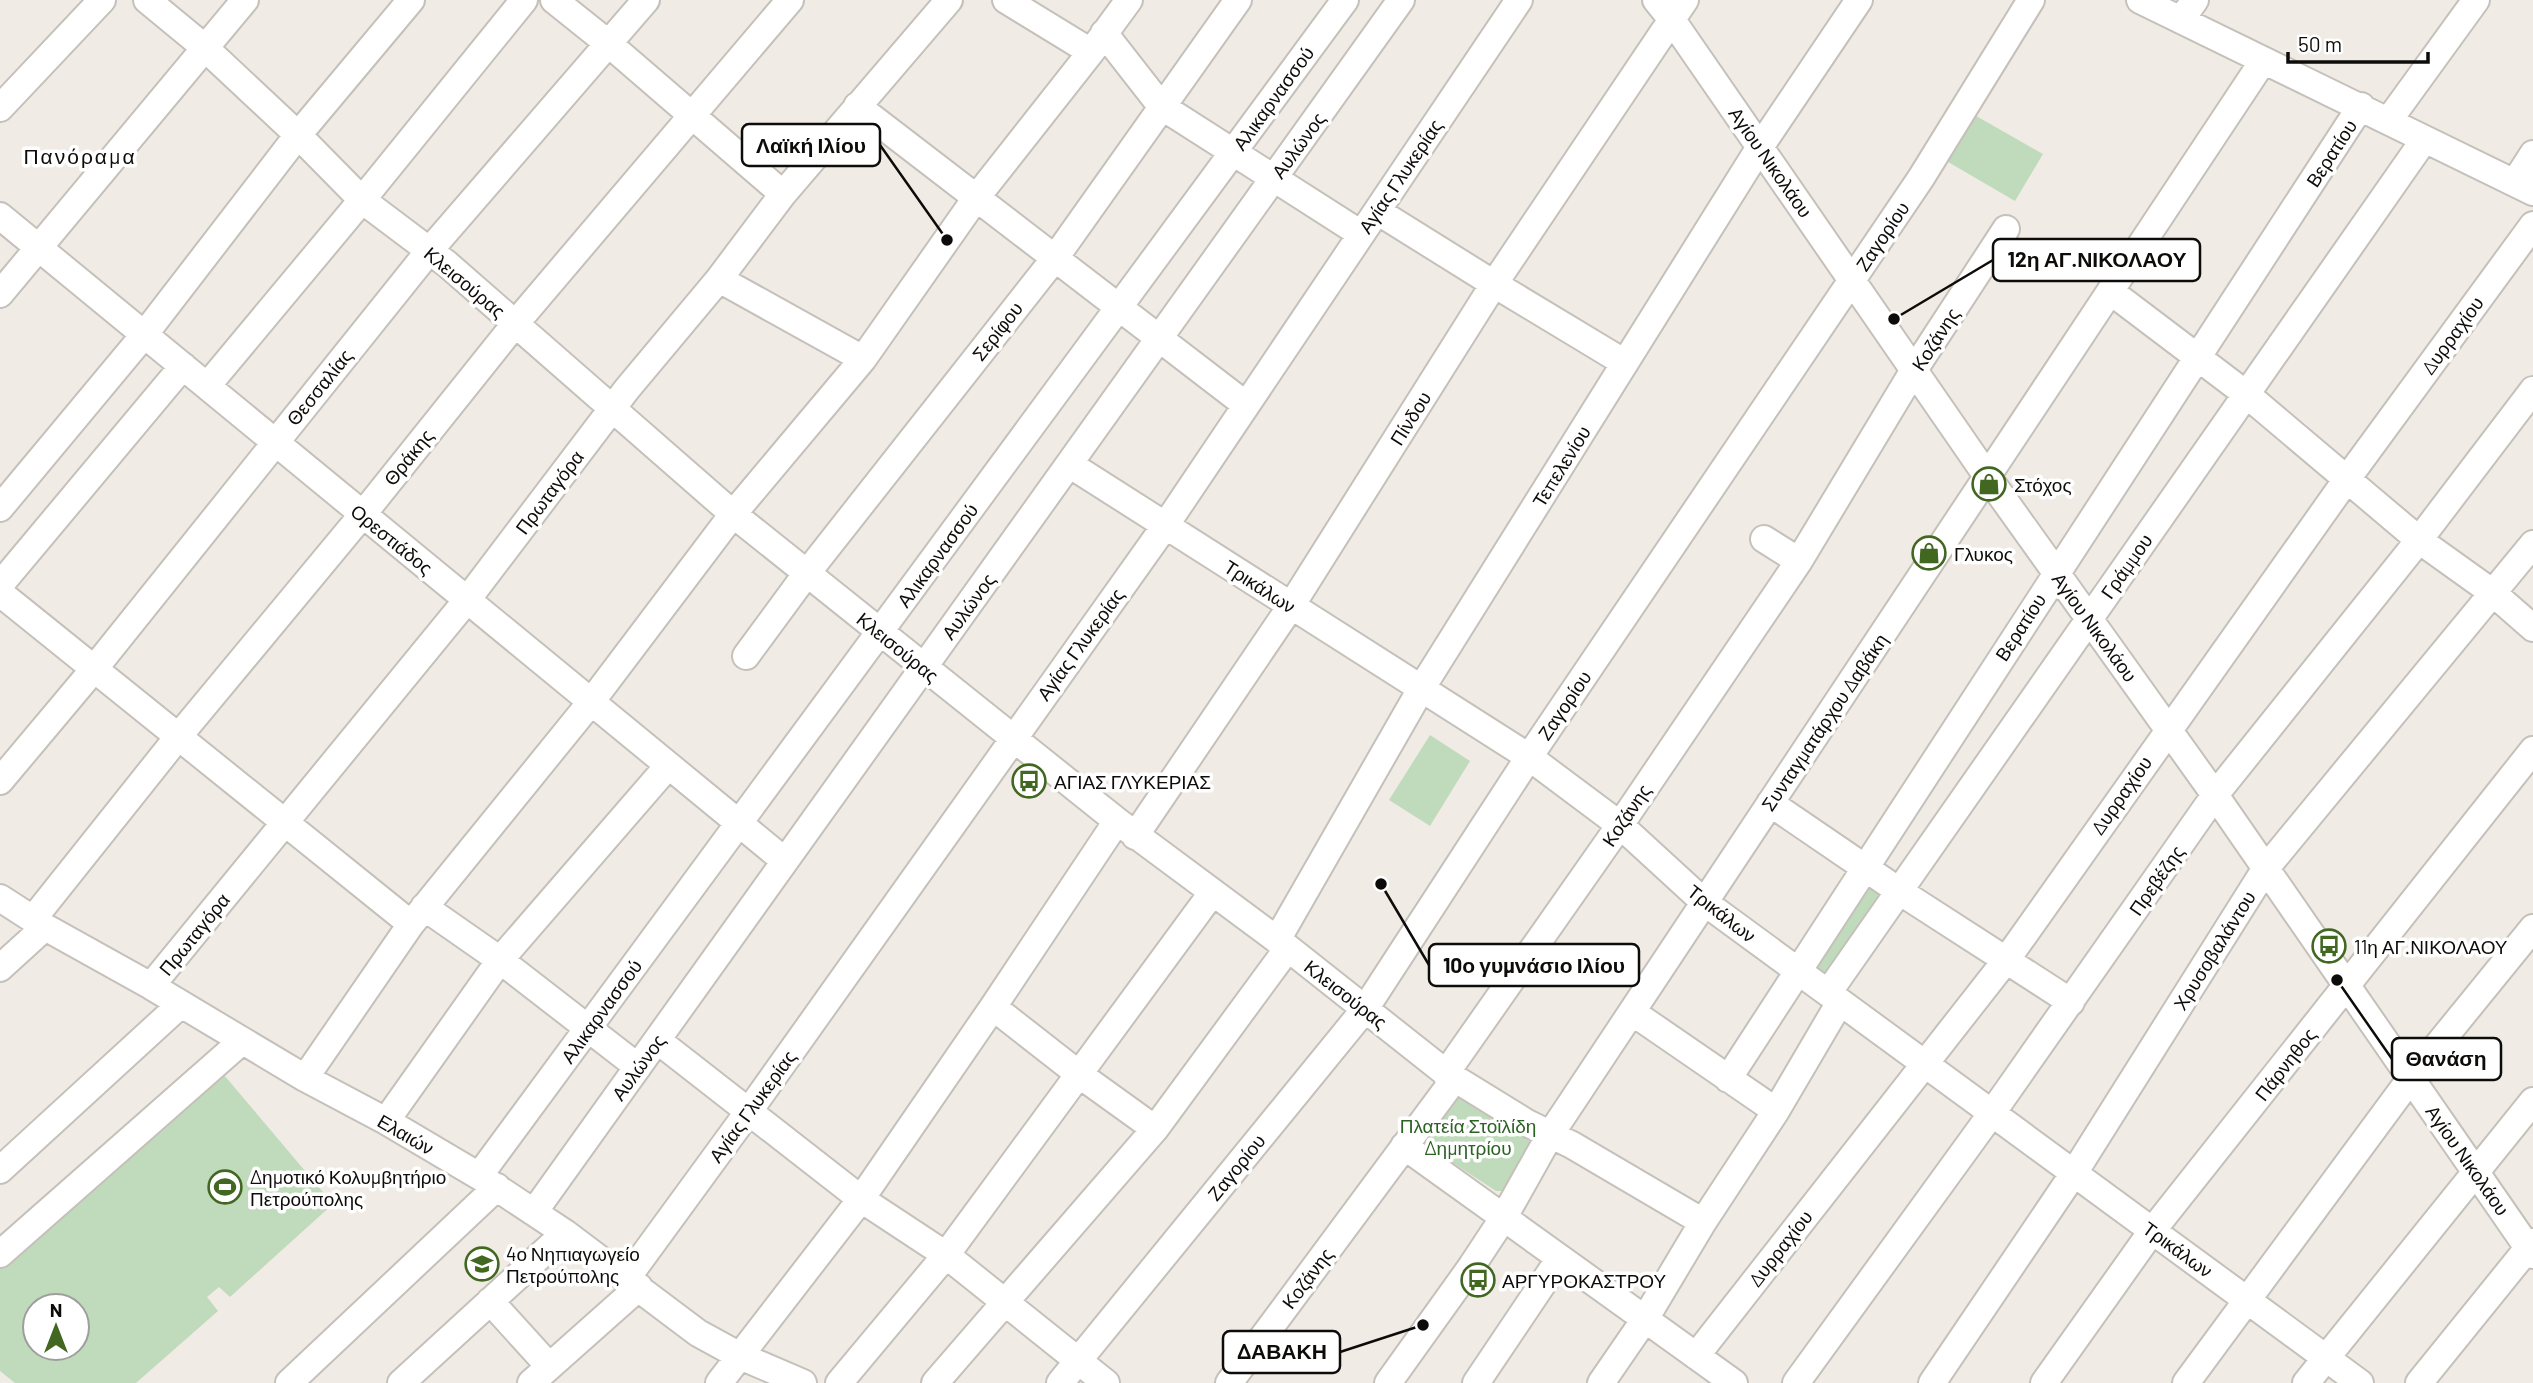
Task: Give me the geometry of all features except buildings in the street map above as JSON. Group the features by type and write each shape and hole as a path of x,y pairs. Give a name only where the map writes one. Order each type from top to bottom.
{"street":[{"path":"0,108 102,0"},
{"name":"Κλεισούρας","path":"147,0 204,47 298,135 362,200 447,264 733,514 1126,829 1283,944 1446,1073 1703,1222"},
{"path":"0,294 245,0"},
{"path":"0,508 144,335 298,135 411,0"},
{"path":"207,386 524,0"},
{"path":"554,0 783,194"},
{"name":"Θεσσαλίας","path":"0,781 94,669 429,251 646,0"},
{"name":"Θράκης","path":"0,968 39,923 178,737 363,514 515,324 790,0"},
{"name":"Πρωταγόρα","path":"151,986 467,600 612,407 719,279 783,194 949,0"},
{"path":"1006,0 1098,43 1161,106 1361,234"},
{"path":"304,1078 418,915 592,702 733,514 863,359 976,198 1129,0"},
{"name":"Σερίφου","path":"746,656 807,573 1055,258 1238,0"},
{"name":"Αλικαρνασσού","path":"289,1383 488,1182 587,1029 1345,0"},
{"name":"Αυλώνος","path":"534,1212 1401,0"},
{"name":"Αγίας Γλυκερίας","path":"540,1374 633,1282 749,1111 1165,526 1519,0"},
{"name":"Τεπελενίου","path":"935,1383 1155,1129 1283,944 1421,689 1760,147 1858,0"},
{"name":"Ζαγορίου","path":"1060,1383 1365,1009 1529,757 1921,178 2031,0"},
{"path":"2140,0 2188,10 2263,61 2524,187 2533,154"},
{"path":"2389,120 2476,0"},
{"name":"Αγίου Νικολάου","path":"1671,7 1760,147 1987,476 2215,794 2531,1248"},
{"name":"Πίνδου","path":"719,1383 861,1199 993,1007 1291,606 1671,7"},
{"name":"Συνταγματάρχου Δαβάκη","path":"1388,1383 1471,1267 1504,1217 1550,1135 2263,61"},
{"path":"857,106 1246,405"},
{"name":"Βερατίου","path":"1728,1079 2361,106"},
{"name":"Γράμμου","path":"1601,1383 1645,1319 1703,1222 1776,1111 1834,997 1899,891 2424,139"},
{"path":"1377,211 1625,363"},
{"name":"Ορεστιάδος","path":"0,216 785,862"},
{"name":"Δυρραχίου","path":"1696,1356 2007,959 2347,479 2533,225"},
{"name":"Κοζάνης","path":"1229,1383 1450,1085 1446,1073 1620,825 1799,561 1914,370 2006,229"},
{"path":"719,279 863,359"},
{"path":"2110,291 2246,394 2419,540 2493,593 2533,628"},
{"path":"0,585 183,366"},
{"name":"Πρεβέζης","path":"1796,1383 2071,1002 2215,794 2419,540 2533,390"},
{"name":"Τρικάλων","path":"1069,464 1529,757 1620,825 1704,902 2360,1383"},
{"path":"1764,539 1799,561"},
{"name":"Χρυσοβαλάντου","path":"1932,1383 2074,1173 2266,868 2533,544"},
{"path":"0,593 286,823 418,915 500,960 638,1067"},
{"name":"Πάρνηθος","path":"2044,1383 2152,1231 2533,750"},
{"path":"386,1121 500,960 668,766"},
{"path":"1770,803 1899,891 2071,1002"},
{"path":"839,1383 946,1255 1212,893"},
{"name":"Ελαιών","path":"0,898 304,1078 386,1121 488,1182 565,1233 698,1333 740,1356 803,1383"},
{"path":"2186,1383 2411,1078 2533,928"},
{"path":"0,1170 180,1005"},
{"path":"993,1007 1155,1129"},
{"path":"1632,1012 1776,1111"},
{"path":"657,1040 861,1199 946,1255 1107,1383"},
{"path":"0,1254 242,1041"},
{"path":"2306,1383 2533,1101"},
{"path":"1405,1146 1734,1383"},
{"path":"401,1383 565,1233"},
{"path":"2419,1383 2531,1248"},
{"path":"1476,1383 1560,1258"},
{"path":"491,1301 540,1374"}],"green space":[{"path":"1971,113 2043,154 2015,201 1943,159"},
{"path":"1430,735 1470,761 1430,826 1389,800"},
{"path":"1865,881 1883,893 1827,977 1809,965"},
{"path":"224,1075 333,1204 230,1297 219,1287 207,1297 218,1311 136,1383 15,1383 0,1371 0,1268"},
{"name":"Πλατεία Στοϊλίδη Δημητρίου","path":"1459,1091 1529,1141 1529,1149 1505,1191 1496,1191 1424,1144 1425,1135"}],"place":[{"name":"Λαϊκή Ιλίου","path":"947,240"},
{"name":"12η ΑΓ.ΝΙΚΟΛΑΟΥ","path":"1894,319"},
{"name":"Στόχος","path":"1989,484"},
{"name":"Γλυκος","path":"1929,553"},
{"name":"ΑΓΙΑΣ ΓΛΥΚΕΡΙΑΣ","path":"1029,781"},
{"name":"10ο γυμνάσιο Ιλίου","path":"1381,884"},
{"name":"11η ΑΓ.ΝΙΚΟΛΑΟΥ","path":"2329,946"},
{"name":"Θανάση","path":"2337,980"},
{"name":"Δημοτικό Κολυμβητήριο Πετρούπολης","path":"225,1187"},
{"name":"4ο Νηπιαγωγείο Πετρούπολης","path":"482,1264"},
{"name":"ΑΡΓΥΡΟΚΑΣΤΡΟΥ","path":"1478,1280"},
{"name":"ΔΑΒΑΚΗ","path":"1423,1325"}],"district":[{"name":"Πανόραμα","path":"80,155"}]}
